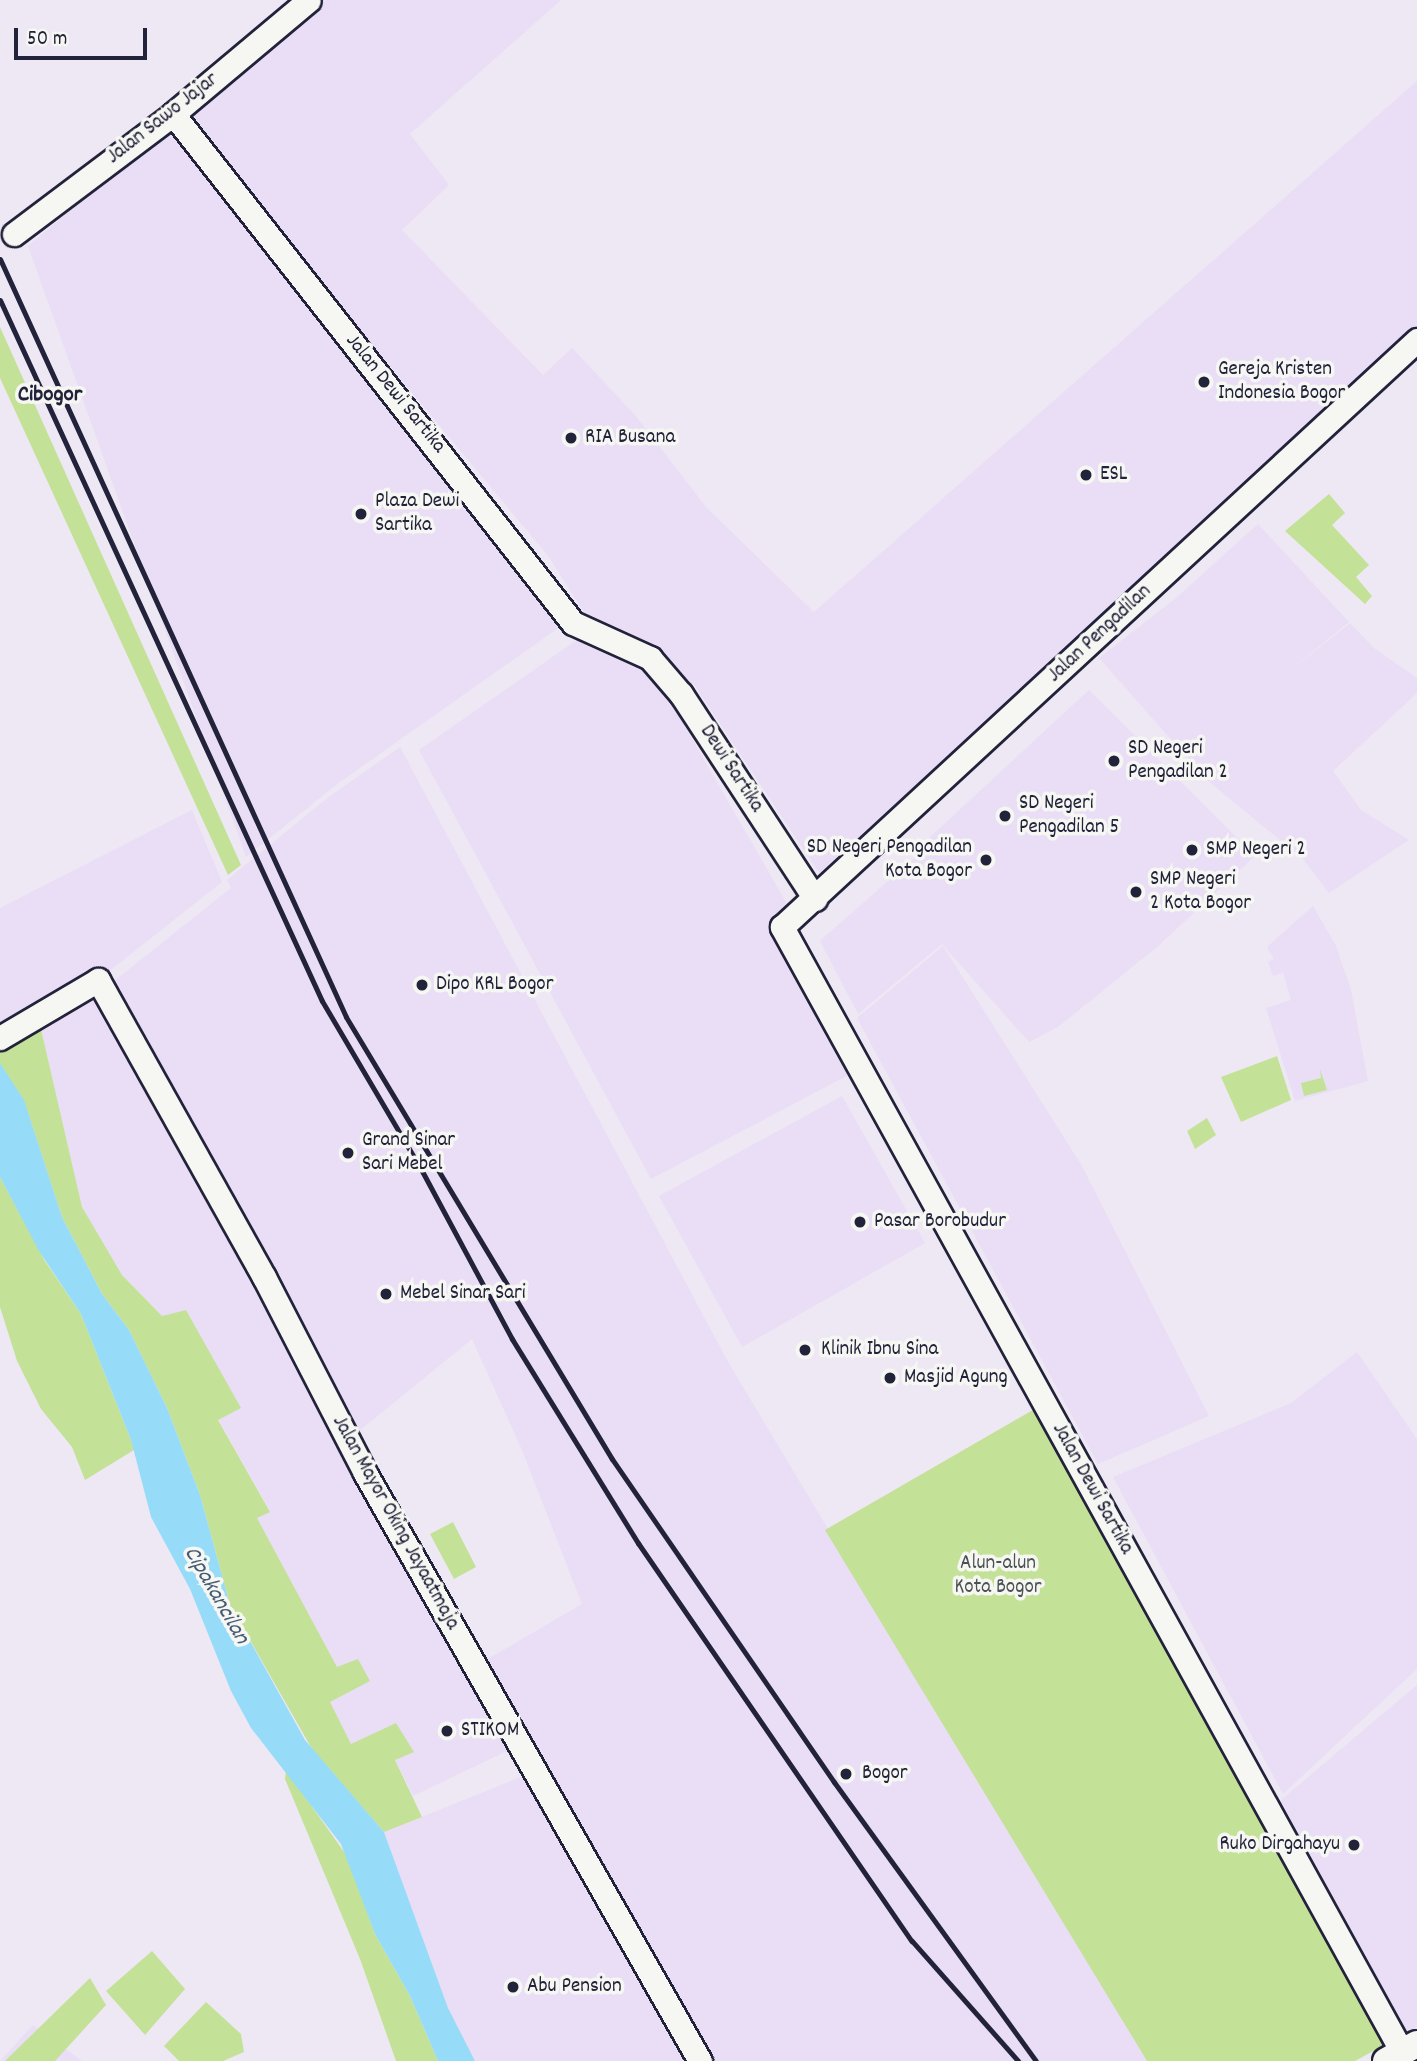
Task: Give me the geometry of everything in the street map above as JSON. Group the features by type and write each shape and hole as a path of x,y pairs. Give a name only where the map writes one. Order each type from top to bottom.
{"street":[{"name":"Jalan Sawo Jajar","path":"13,234 173,114 309,0"},
{"name":"Jalan Dewi Sartika","path":"173,114 573,623 633,654"},
{"name":"Jalan Pengadilan","path":"782,927 1417,340"},
{"name":"Dewi Sartika","path":"633,654 650,658 691,708 815,899"},
{"name":"Jalan Dewi Sartika","path":"782,927 1401,2052"},
{"name":"Jalan Mayor Oking Jayaatmaja","path":"0,1038 98,980 264,1277 365,1473 700,2061"}],"shaded area":[{"path":"326,0 561,0 410,134 449,185 402,230 543,375 572,348 635,415 706,507 814,612 1417,81 1417,328 819,873 695,686 651,651 585,614 549,557 354,323 191,113"},
{"path":"172,124 564,624 340,782 246,857 28,246"},
{"path":"1258,524 1349,622 1276,682 1350,623 1374,648 1417,678 1417,693 1333,771 1361,810 1409,840 1329,893 1303,859 1206,779 1099,658 1176,598"},
{"path":"591,630 659,667 684,725 790,909 790,918 871,1063 651,1179 419,750"},
{"path":"1089,690 1255,856 1157,947 1058,1027 1029,1042 942,944 858,1014 820,941 929,845 929,838"},
{"path":"400,747 728,1362 1147,2061 707,2061 486,1660 582,1604 522,1450 472,1339 348,1440 513,1748 413,1796 395,1759 413,1752 351,1745 329,1702 370,1680 337,1668 256,1518 270,1511 218,1419 240,1408 186,1310 162,1316 122,1275 82,1207 41,1029 104,989 231,888 227,880 330,796"},
{"path":"192,810 222,882 98,980 0,1038 0,908"},
{"path":"1313,906 1336,946 1351,990 1368,1081 1295,1101 1266,1008 1291,1000 1283,973 1273,976 1268,962 1274,959 1267,947"},
{"path":"943,946 1082,1166 1209,1416 1098,1464 857,1018"},
{"name":"Pasar Borobudur","path":"842,1096 925,1243 742,1347 659,1196"},
{"path":"1357,1352 1417,1439 1417,1669 1283,1794 1113,1477 1291,1403"},
{"path":"1417,1685 1417,2027 1395,2039 1269,1810"},
{"path":"536,1771 701,2061 475,2061 452,2019 384,1832"},
{"path":"33,2025 82,2061 0,2061"}],"green space":[{"path":"0,327 241,865 228,875 0,378"},
{"path":"1329,494 1345,513 1332,525 1369,565 1356,577 1372,596 1365,604 1285,531"},
{"path":"38,1016 82,1207 122,1275 162,1316 186,1310 241,1408 218,1420 270,1512 257,1518 337,1667 358,1659 370,1681 330,1702 351,1744 396,1723 414,1752 395,1760 422,1817 384,1832 312,1749 230,1605 200,1495 167,1408 129,1330 102,1294 62,1217 27,1110 0,1063 0,1038"},
{"path":"1277,1056 1291,1100 1241,1122 1221,1077"},
{"path":"1320,1069 1327,1090 1304,1096 1301,1083 1321,1078"},
{"path":"1207,1118 1216,1135 1195,1149 1187,1131"},
{"path":"0,1177 45,1261 81,1314 134,1450 85,1480 72,1447 41,1409 17,1361 0,1307"},
{"name":"Alun-alun Kota Bogor","path":"1045,1403 1395,2039 1355,2061 1147,2061 825,1530"},
{"path":"453,1522 476,1567 454,1579 430,1534"},
{"path":"286,1770 347,1856 375,1934 410,1996 438,2061 396,2061 360,1959 285,1779"},
{"path":"152,1951 185,1989 145,2035 106,1991"},
{"path":"90,1978 106,2005 55,2061 5,2061"},
{"path":"206,2002 241,2034 244,2052 223,2061 179,2061 164,2046"}],"water":[{"name":"Cipakancilan","path":"0,1063 24,1100 62,1217 102,1294 129,1330 167,1408 200,1495 230,1605 305,1740 384,1832 448,2008 475,2061 438,2061 410,1996 375,1934 341,1844 251,1728 231,1691 190,1589 151,1517 131,1440 81,1314 39,1251 0,1177"}],"railway":[{"path":"0,259 346,1017 612,1459 834,1782 1036,2061"},
{"path":"0,300 322,1001 422,1171 512,1339 638,1543 912,1941 1018,2061"}],"place":[{"name":"Gereja Kristen Indonesia Bogor","path":"1204,382"},
{"name":"RIA Busana","path":"571,438"},
{"name":"ESL","path":"1086,475"},
{"name":"Plaza Dewi Sartika","path":"361,514"},
{"name":"SD Negeri Pengadilan 2","path":"1114,761"},
{"name":"SD Negeri Pengadilan 5","path":"1005,816"},
{"name":"SMP Negeri 2","path":"1192,850"},
{"name":"SD Negeri Pengadilan Kota Bogor","path":"986,860"},
{"name":"SMP Negeri 2 Kota Bogor","path":"1136,892"},
{"name":"Dipo KRL Bogor","path":"422,985"},
{"name":"Grand Sinar Sari Mebel","path":"348,1153"},
{"name":"Pasar Borobudur","path":"860,1222"},
{"name":"Mebel Sinar Sari","path":"386,1294"},
{"name":"Klinik Ibnu Sina","path":"805,1350"},
{"name":"Masjid Agung","path":"890,1378"},
{"name":"STIKOM","path":"447,1731"},
{"name":"Bogor","path":"846,1774"},
{"name":"Ruko Dirgahayu","path":"1354,1845"},
{"name":"Abu Pension","path":"513,1987"}],"district":[{"name":"Cibogor","path":"50,396"}]}
